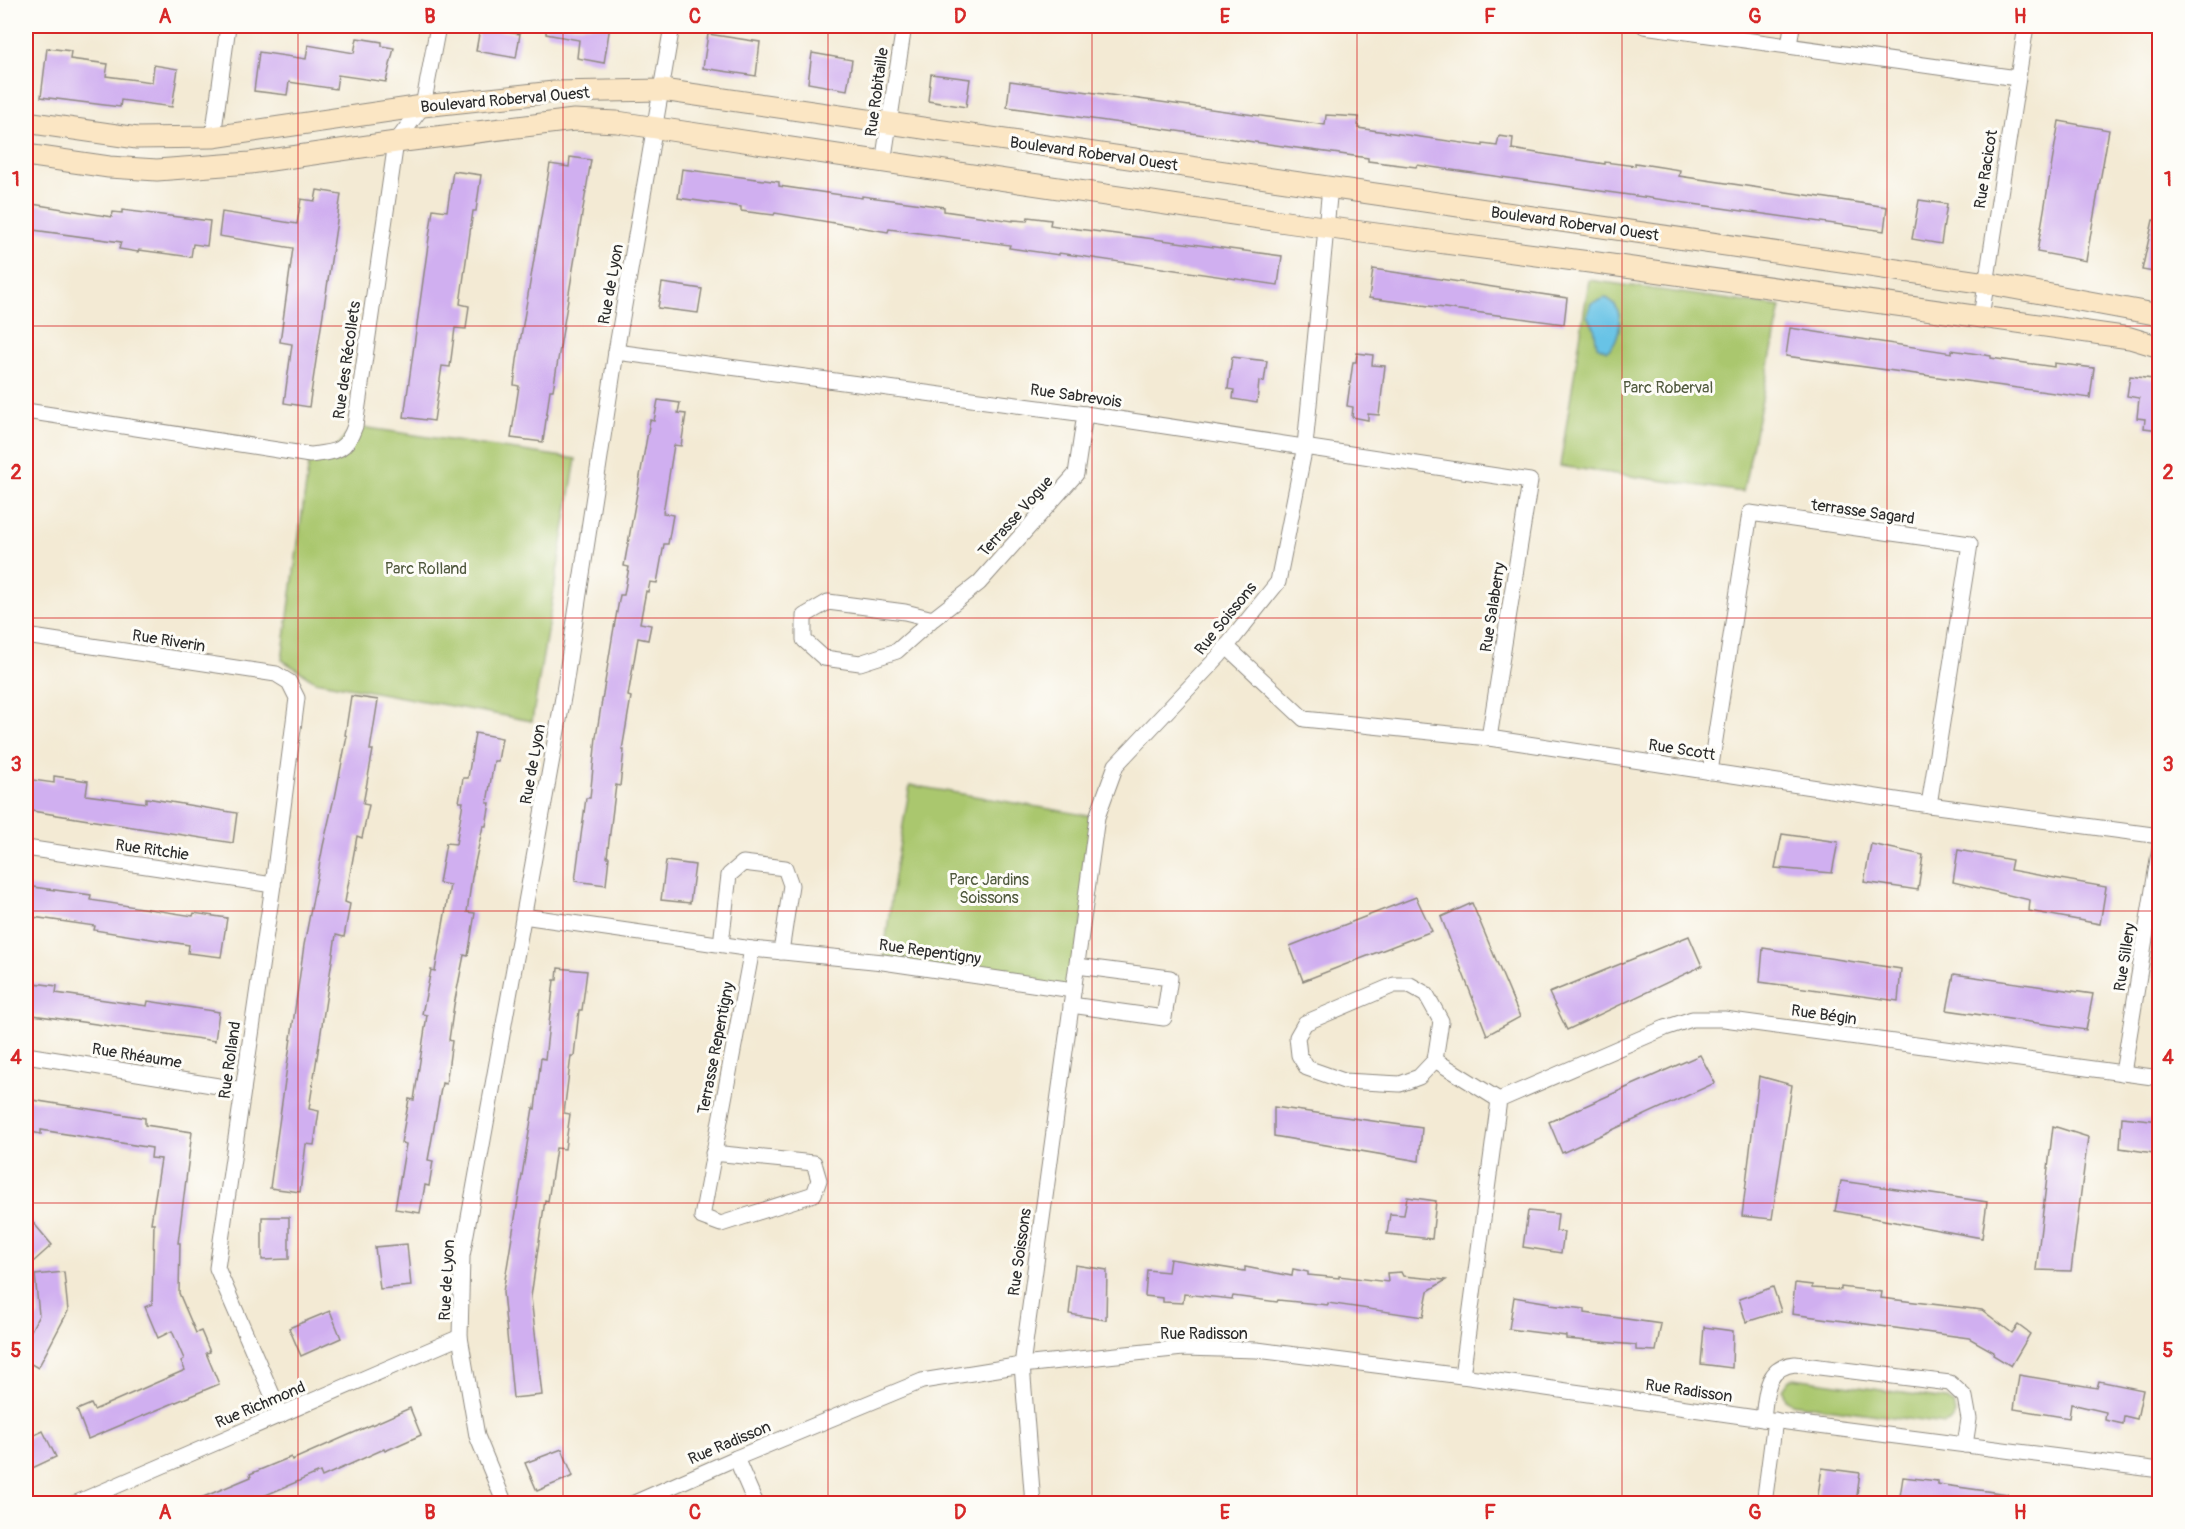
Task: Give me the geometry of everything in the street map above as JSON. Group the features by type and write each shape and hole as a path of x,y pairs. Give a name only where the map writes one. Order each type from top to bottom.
{"street":[{"path":"213,137 228,26"},
{"path":"423,106 438,26"},
{"name":"Rue de Lyon","path":"505,1503 477,1436 460,1337 462,1257 564,692 616,352 672,26"},
{"name":"Rue Robitaille","path":"883,163 904,26"},
{"path":"1644,26 2017,78"},
{"path":"1789,46 1792,26"},
{"name":"Rue Racicot","path":"1981,317 2026,26"},
{"name":"Boulevard Roberval Ouest","path":"26,122 137,138 213,137 423,106 554,92 662,90 1986,283 2160,315"},
{"name":"Rue des Récollets","path":"26,411 310,455 331,453 350,441 356,426 396,142 423,106"},
{"name":"Boulevard Roberval Ouest","path":"26,155 158,170 250,163 574,120 655,127 1326,228 1585,261 2130,338 2160,346"},
{"name":"Rue Soissons","path":"1033,1503 1022,1365 1096,817 1116,765 1226,646 1278,582 1305,446 1330,187"},
{"name":"Rue Sabrevois","path":"616,352 1085,414 1530,481"},
{"name":"Terrasse Vogue","path":"933,619 905,612 828,602 804,616 804,640 824,658 860,663 897,651 979,583 1076,474 1085,414"},
{"name":"Rue Salaberry","path":"1489,738 1530,481"},
{"name":"terrasse Sagard","path":"1710,771 1750,513 1970,544 1929,805"},
{"name":"Rue Riverin","path":"26,636 276,674 289,682 297,698"},
{"name":"Rue Scott","path":"1226,646 1304,719 1489,738 1929,805 2160,836"},
{"name":"Rue Rolland","path":"281,1415 217,1268 273,885 297,698"},
{"name":"Rue Sillery","path":"2123,1073 2160,847"},
{"name":"Rue Ritchie","path":"26,848 273,885"},
{"path":"721,944 729,875 743,862 785,868 791,885 780,952"},
{"name":"Rue Repentigny","path":"523,916 752,949 883,962 1073,990"},
{"name":"Terrasse Repentigny","path":"713,1153 814,1163 819,1180 814,1194 722,1224 702,1216 713,1153 752,949"},
{"path":"1071,1005 1164,1018 1170,978 1077,966"},
{"path":"1410,985 1426,994 1441,1021 1435,1060 1419,1077 1400,1084 1344,1081 1307,1068 1299,1055 1297,1037 1305,1023 1394,986 1410,985"},
{"name":"Rue Bégin","path":"1499,1100 1665,1028 1692,1019 1724,1019 2160,1078"},
{"name":"Rue Rhéaume","path":"26,1055 243,1090"},
{"path":"1435,1060 1499,1100 1462,1376"},
{"name":"Rue Richmond","path":"74,1503 460,1337"},
{"name":"Rue Radisson","path":"632,1503 922,1381 1022,1365 1183,1348 1257,1350 2160,1470"},
{"path":"1764,1503 1768,1419 1766,1394 1773,1373 1783,1365 1795,1364 1950,1383 1965,1397 1969,1419 1965,1445"},
{"path":"736,1458 756,1503"}],"green space":[{"name":"Parc Roberval","path":"1589,280 1781,307 1743,492 1560,466"},
{"name":"Parc Rolland","path":"355,426 576,459 532,721 315,681 282,660 310,455 331,453"},
{"name":"Parc Jardins Soissons","path":"910,785 1097,817 1073,990 883,962 894,876"},
{"path":"1794,1378 1946,1399 1953,1404 1955,1414 1951,1421 1944,1424 1791,1403 1786,1399 1783,1389 1789,1380"}],"water":[{"path":"1606,298 1617,308 1620,323 1616,339 1607,351 1597,346 1594,327 1587,316 1591,303"}],"building":[{"path":"546,26 610,26 604,63 577,58 579,40 546,34"},
{"path":"480,28 520,34 516,58 476,51"},
{"path":"708,34 760,42 756,76 703,68"},
{"path":"357,38 382,42 382,46 394,48 386,82 338,75 336,89 289,82 287,95 254,91 259,52 306,59 308,45 354,53"},
{"path":"47,48 71,51 70,59 108,64 106,76 152,82 154,65 178,69 172,107 121,100 120,107 41,97"},
{"path":"812,53 852,60 847,90 808,83"},
{"path":"931,74 970,79 966,107 928,101"},
{"path":"1010,81 1325,125 1326,115 1359,117 1358,128 1483,146 1483,144 1497,146 1499,136 1513,138 1512,149 1605,164 1605,162 1635,166 1635,163 1680,170 1679,176 1887,207 1884,231 1417,165 1416,167 1368,161 1368,158 1007,107"},
{"path":"2059,121 2109,130 2086,261 2037,252"},
{"path":"570,157 591,160 553,390 550,390 543,442 511,438 519,386 514,385 517,360 550,164 569,167"},
{"path":"682,169 779,182 779,186 944,207 944,211 1013,221 1027,221 1028,217 1051,220 1050,225 1282,256 1278,285 1059,253 1059,255 1009,248 1010,245 889,229 888,232 775,213 774,215 741,211 741,207 678,198"},
{"path":"453,171 481,175 476,211 473,211 460,304 469,306 466,329 455,328 450,367 442,366 434,421 404,417 433,209 447,211"},
{"path":"317,190 341,194 309,407 284,403 292,344 280,342 293,248 219,236 222,212 297,224 301,199 315,201"},
{"path":"1919,200 1947,204 1941,244 1912,239"},
{"path":"26,203 112,217 113,212 122,213 122,210 210,221 207,246 193,244 191,257 119,249 121,242 26,229"},
{"path":"2153,220 2160,221 2160,273 2142,270"},
{"path":"1373,269 1567,298 1564,324 1369,298"},
{"path":"662,283 702,289 698,313 658,308"},
{"path":"1790,328 1952,353 1952,350 2054,367 2054,363 2094,368 2090,398 1786,356"},
{"path":"1357,353 1373,355 1372,365 1385,366 1379,415 1368,414 1368,420 1352,417 1353,407 1347,406 1353,362 1356,362"},
{"path":"1232,357 1267,361 1264,382 1259,381 1257,403 1233,399 1234,390 1228,389"},
{"path":"2130,376 2160,380 2160,430 2144,428 2145,419 2137,418 2139,398 2127,396"},
{"path":"658,400 680,403 678,413 686,414 681,446 674,445 663,513 673,515 668,544 664,544 657,583 650,582 648,592 646,591 640,623 651,625 648,640 638,638 628,696 631,697 622,750 624,750 620,786 616,785 606,885 575,881 586,798 590,798 596,737 613,633 620,595 624,595 629,567 624,566 650,420 654,421"},
{"path":"351,696 378,700 370,750 373,750 363,804 369,805 362,838 357,836 345,902 350,904 344,937 336,935 309,1109 319,1111 314,1145 306,1144 300,1192 270,1188 304,945 347,736 345,735"},
{"path":"475,733 502,738 498,761 494,761 487,803 490,803 486,826 483,826 472,877 467,912 475,913 468,956 464,955 454,1005 446,1084 442,1083 428,1160 433,1161 429,1186 425,1185 420,1213 395,1209 406,1144 401,1143 409,1099 414,1100 427,1015 422,1014 431,970 435,971 450,885 439,883 446,843 456,844 463,802 459,802 463,778 468,778"},
{"path":"54,776 88,781 86,795 146,803 146,798 237,813 233,843 26,810 26,779 54,783"},
{"path":"1782,834 1838,842 1832,873 1775,868"},
{"path":"1871,844 1923,855 1918,890 1864,882"},
{"path":"1958,850 2012,860 2010,870 2106,887 2100,924 2029,911 2030,900 1953,882"},
{"path":"666,861 695,865 690,903 661,900"},
{"path":"26,886 91,895 90,900 193,916 194,913 227,918 221,957 188,953 189,945 94,930 95,926 26,916"},
{"path":"1416,897 1432,931 1303,981 1290,946"},
{"path":"1472,903 1520,1017 1487,1035 1441,917"},
{"path":"1689,936 1702,966 1567,1030 1549,993"},
{"path":"1763,948 1901,969 1898,1001 1760,982"},
{"path":"558,968 587,971 582,1010 579,1010 574,1056 571,1056 564,1113 570,1114 565,1149 556,1148 548,1201 545,1200 531,1297 542,1395 513,1398 503,1292 533,1108 535,1109 541,1058 545,1059 554,980 557,980"},
{"path":"1954,974 2093,994 2086,1030 1947,1010"},
{"path":"26,982 57,986 56,993 147,1006 148,1001 219,1012 215,1041 26,1014"},
{"path":"1700,1055 1715,1083 1562,1153 1549,1122"},
{"path":"1759,1076 1792,1085 1772,1219 1742,1216"},
{"path":"26,1099 145,1118 145,1125 192,1132 178,1243 180,1243 179,1293 196,1333 201,1331 210,1352 206,1353 219,1384 88,1439 77,1410 91,1404 94,1410 185,1370 181,1361 184,1359 172,1331 158,1338 145,1307 152,1304 154,1223 151,1223 161,1159 151,1158 152,1148 41,1130 41,1134 26,1131"},
{"path":"1274,1107 1422,1128 1419,1161 1274,1136"},
{"path":"2122,1117 2160,1121 2160,1154 2120,1148"},
{"path":"2053,1126 2088,1137 2071,1271 2036,1270"},
{"path":"1841,1181 1987,1202 1982,1238 1835,1211"},
{"path":"1407,1197 1436,1201 1432,1239 1387,1234 1390,1214 1404,1215"},
{"path":"1528,1211 1558,1214 1556,1231 1564,1232 1561,1253 1523,1247"},
{"path":"26,1214 52,1245 33,1262 26,1253"},
{"path":"262,1217 289,1217 289,1259 262,1260"},
{"path":"407,1244 411,1286 380,1289 375,1247"},
{"path":"1170,1259 1245,1271 1245,1267 1292,1276 1293,1269 1308,1272 1308,1275 1388,1282 1387,1273 1401,1272 1403,1276 1446,1280 1428,1291 1423,1317 1328,1303 1328,1305 1278,1300 1277,1302 1233,1296 1232,1299 1184,1294 1183,1303 1163,1302 1163,1298 1145,1296 1147,1270 1168,1272"},
{"path":"1075,1265 1107,1270 1106,1320 1069,1314"},
{"path":"64,1272 68,1311 38,1368 26,1361 26,1340 39,1315 35,1275"},
{"path":"1795,1283 1812,1285 1812,1288 1841,1290 1841,1287 1882,1292 1881,1298 1982,1310 2012,1333 2018,1325 2030,1334 2011,1366 1993,1355 1994,1352 1969,1338 1792,1314"},
{"path":"1773,1287 1781,1311 1746,1322 1739,1299"},
{"path":"1514,1297 1550,1303 1550,1305 1585,1309 1585,1313 1661,1324 1656,1351 1636,1350 1636,1345 1566,1339 1566,1336 1509,1329"},
{"path":"330,1311 341,1338 301,1356 289,1328"},
{"path":"1704,1327 1733,1331 1732,1368 1701,1364"},
{"path":"2019,1375 2097,1388 2099,1381 2143,1390 2137,1419 2124,1416 2123,1424 2105,1420 2106,1412 2071,1404 2069,1418 2014,1409"},
{"path":"410,1408 421,1435 385,1451 384,1449 322,1477 320,1472 247,1503 189,1503 251,1477 250,1474 291,1457 292,1460"},
{"path":"43,1431 56,1457 26,1471 26,1439"},
{"path":"562,1449 573,1476 537,1491 525,1463"},
{"path":"1822,1468 1860,1473 1856,1503 1817,1502"},
{"path":"1903,1477 2007,1494 2006,1503 1899,1503"}]}
